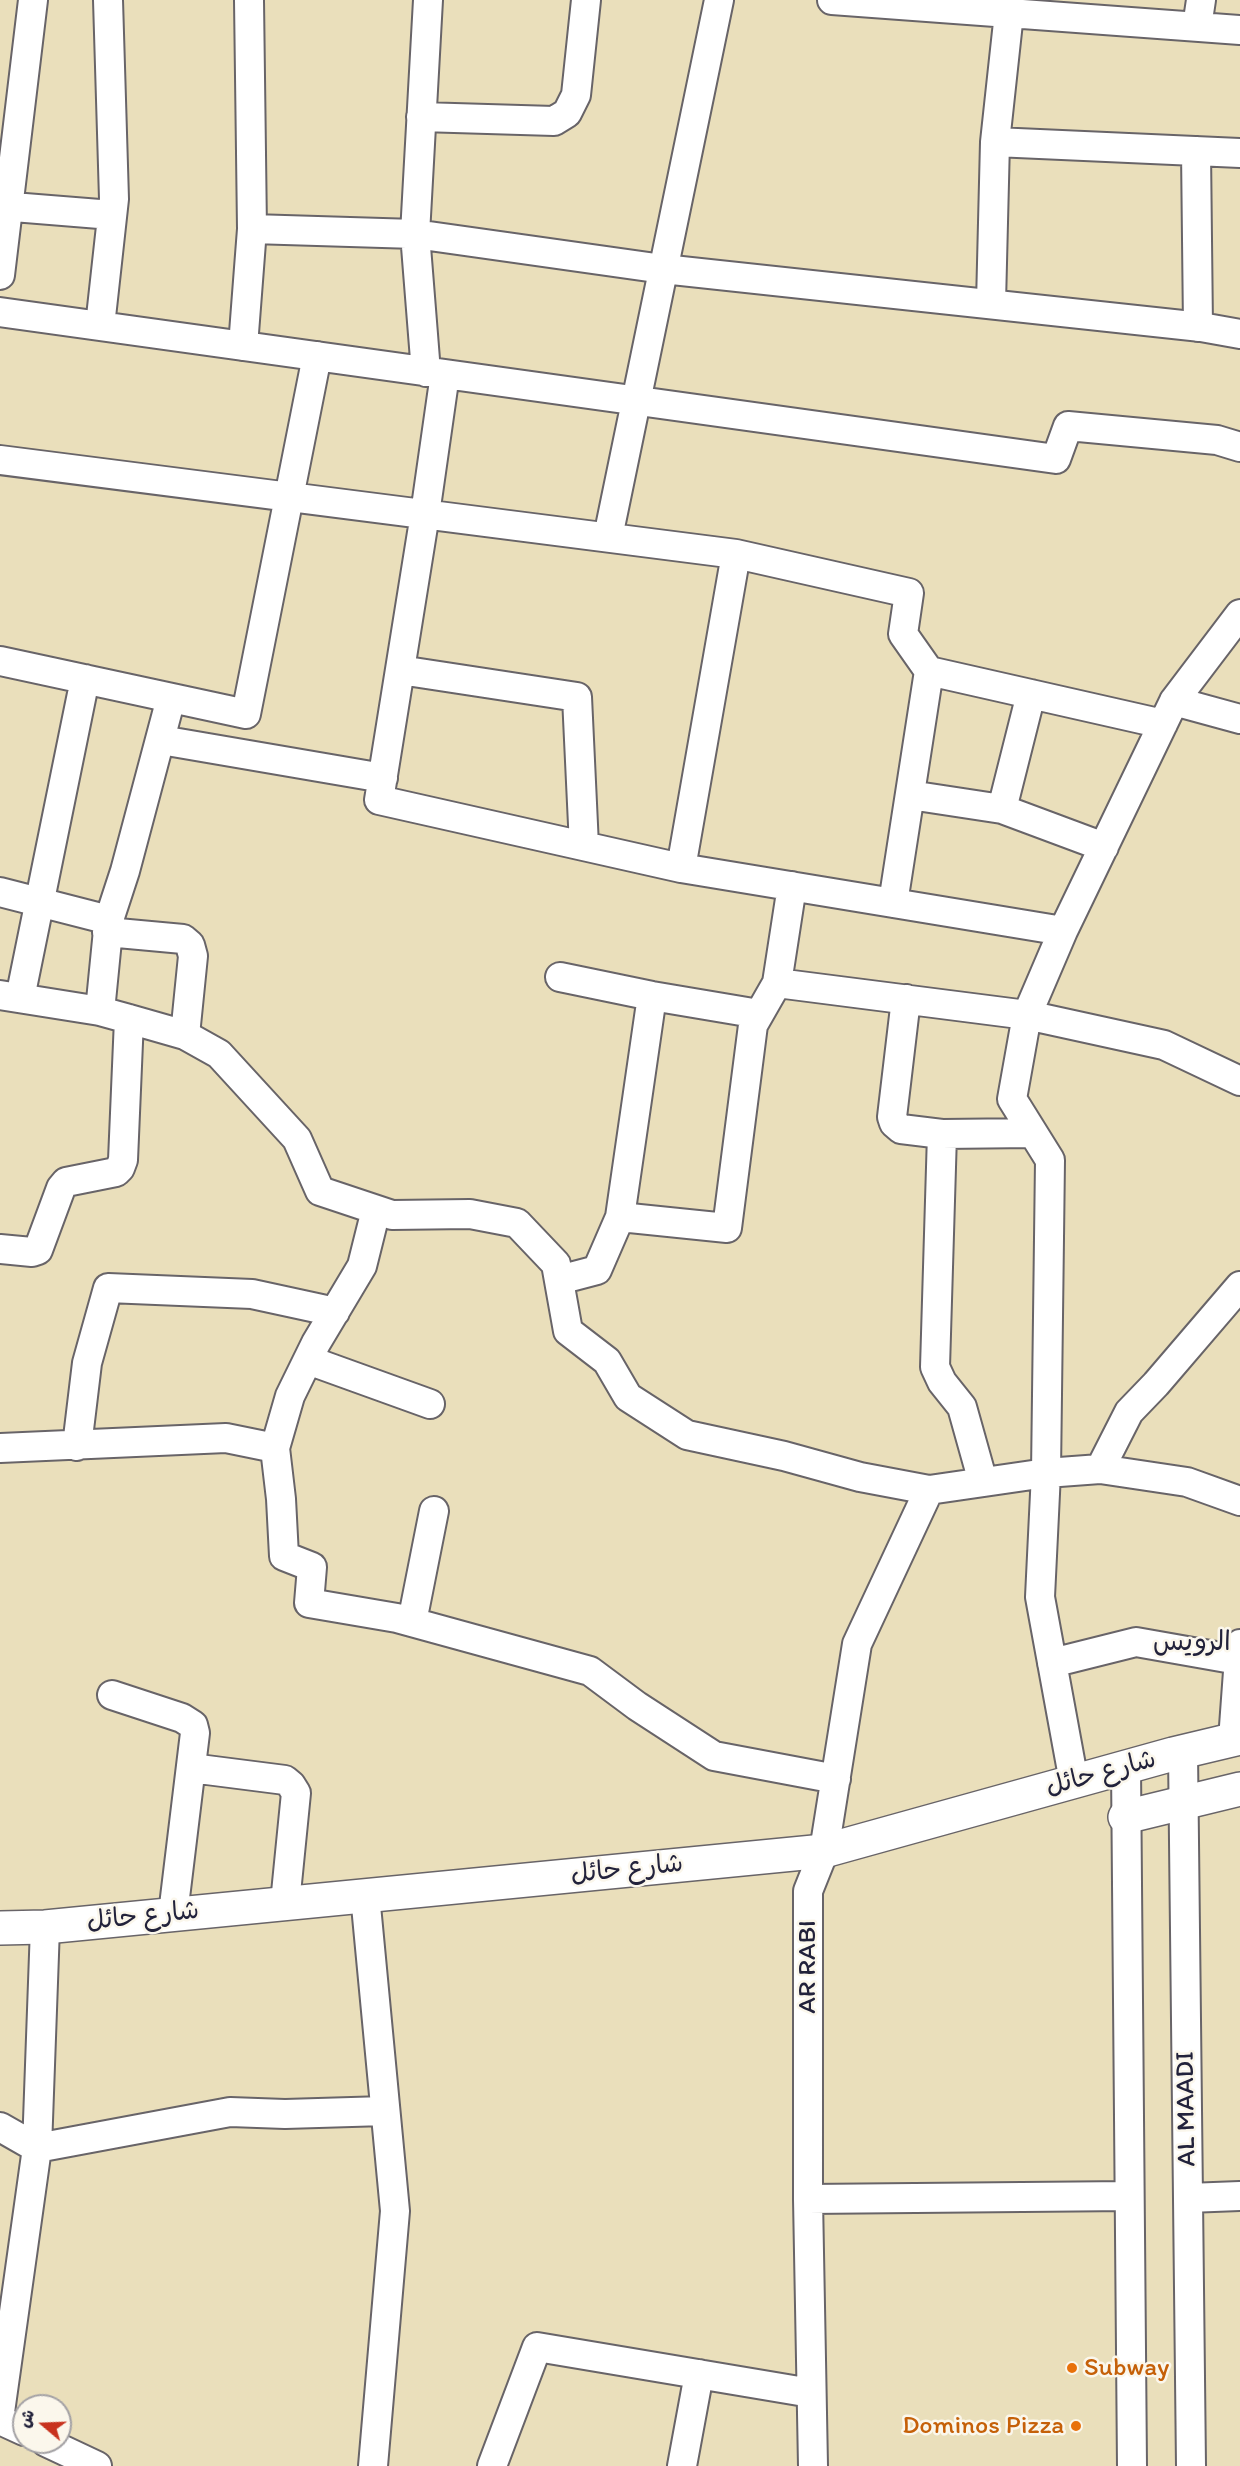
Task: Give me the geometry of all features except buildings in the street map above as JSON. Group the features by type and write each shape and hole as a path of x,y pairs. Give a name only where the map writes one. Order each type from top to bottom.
{"main road":[{"name":"شارع حائل","path":"0,1928 45,1927 824,1851 1125,1767 1236,1739"},
{"name":"شارع حائل","path":"1125,1817 1240,1789"}],"street":[{"path":"0,275 10,104 33,0"},
{"path":"100,326 114,199 108,0"},
{"path":"243,346 252,230 249,0"},
{"path":"428,0 415,234 435,373 425,514 379,800 681,868 1063,931"},
{"path":"421,117 554,121 567,113 576,95 586,0"},
{"path":"608,537 718,0"},
{"path":"832,0 1016,10 1199,13 1240,30"},
{"path":"948,0 1016,10"},
{"path":"991,303 995,142 1016,10"},
{"path":"995,142 1240,153"},
{"path":"1196,151 1198,327"},
{"path":"4,206 112,215"},
{"path":"252,230 415,234 663,269 991,303 1240,334"},
{"path":"0,312 1056,459 1068,426 1217,440 1240,447"},
{"path":"0,661 246,714 317,356"},
{"path":"0,460 736,554 909,593 903,634 929,671 1031,694 1169,713 1240,719"},
{"path":"681,868 736,554"},
{"path":"1074,1782 1040,1597 1046,1473 1050,1160 1012,1099 1027,1015 1063,931 1169,713 1240,614"},
{"path":"400,670 577,697 585,846"},
{"path":"893,903 929,671"},
{"path":"85,679 40,902 10,997 100,1011 185,1035 219,1054 297,1139 320,1191 392,1215 470,1214 517,1223 556,1264 567,1331 607,1361 628,1397 687,1435 784,1456 860,1477 929,1490 1046,1473 1100,1469 1187,1482 1240,1501"},
{"path":"1002,809 1031,694"},
{"path":"100,1011 108,926 171,698"},
{"path":"161,740 383,778"},
{"path":"910,795 1002,809 1104,847"},
{"path":"620,1217 727,1228 753,1025 777,983 792,886"},
{"path":"0,891 40,902 108,926 183,939 190,945 193,956 185,1035"},
{"path":"561,977 652,996 759,1014"},
{"path":"777,983 1027,1015 1164,1045 1240,1081"},
{"path":"559,1280 597,1270 620,1217 652,996"},
{"path":"906,999 892,1117 894,1123 901,1129 942,1134 1033,1133"},
{"path":"0,1249 32,1252 38,1250 61,1188 66,1182 116,1172 120,1168 123,1160 129,1019"},
{"path":"942,1134 935,1367 942,1382 962,1407 983,1482"},
{"path":"376,1210 362,1266 290,1396 275,1448 284,1556 312,1567 309,1603 412,1622 590,1671 637,1706 714,1756 836,1779"},
{"path":"1100,1469 1128,1412 1156,1384 1240,1286"},
{"path":"77,1446 87,1363 108,1288 252,1294 335,1312"},
{"path":"308,1360 430,1404"},
{"path":"0,1448 226,1438 275,1448"},
{"name":"AR RABI","path":"813,2466 808,2199 808,1892 824,1851 857,1644 929,1490"},
{"path":"412,1622 434,1511"},
{"path":"1052,1663 1136,1642 1239,1652 1236,1739"},
{"path":"112,1695 182,1718 194,1725 195,1733 173,1914"},
{"name":"AL MAADI","path":"1183,1752 1191,2466"},
{"path":"1125,1767 1131,2466"},
{"path":"191,1768 285,1780 291,1785 296,1793 285,1903"},
{"path":"365,1895 394,2211 373,2466"},
{"path":"0,2412 11,2254 36,2148 45,1927"},
{"path":"0,2127 36,2148 230,2112 285,2114 386,2110"},
{"path":"808,2199 1129,2196"},
{"path":"1188,2198 1240,2196"},
{"path":"492,2466 537,2347 812,2393"},
{"path":"682,2466 699,2374"},
{"path":"72,2454 97,2466"}],"place":[{"name":"Subway","path":"1072,2368"},
{"name":"Dominos Pizza","path":"1076,2426"}],"district":[{"name":"الرويس","path":"1192,1643"}]}
